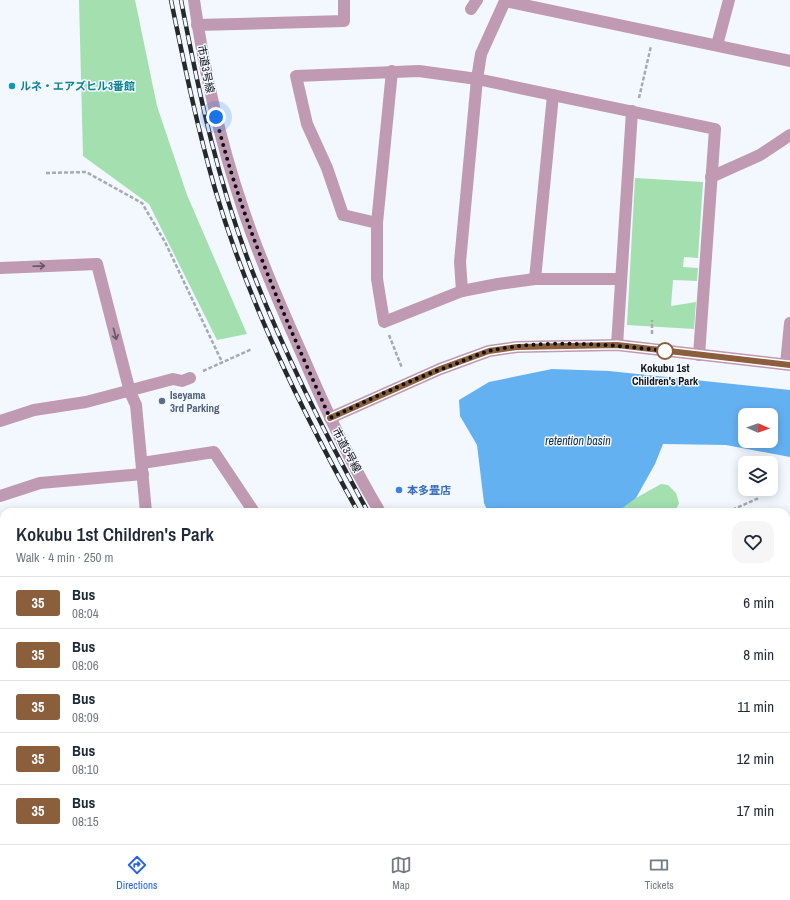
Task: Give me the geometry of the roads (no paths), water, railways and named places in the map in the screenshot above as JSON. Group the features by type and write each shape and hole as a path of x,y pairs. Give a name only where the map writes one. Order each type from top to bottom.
{"street":[{"name":"市道3号線","path":"194,0 197,25 223,144 243,210 288,324 330,418 378,508"},
{"path":"197,25 344,22 344,0"},
{"path":"717,46 729,0"},
{"path":"462,292 460,262 477,79 481,54 505,1 790,61"},
{"path":"392,72 377,223 377,279 384,322 462,292 498,284 535,279 620,279"},
{"path":"377,223 343,215 327,168 307,124 296,76 367,75 392,72 419,72 477,79 715,129 699,355"},
{"path":"535,279 553,95"},
{"path":"617,345 620,279 634,112"},
{"path":"711,177 760,156 790,134"},
{"path":"0,268 97,264 130,392 136,405 146,508"},
{"path":"330,418 440,369 489,351 517,347 545,345 617,345 788,365 790,323"},
{"path":"0,421 34,410 86,402 130,392 174,379 182,381 190,378"},
{"path":"0,496 40,483 142,469 214,452 251,508"}],"water":[{"name":"retention basin","path":"552,369 609,371 790,390 790,457 742,448 778,448 778,408 738,408 738,447 726,445 663,444 655,464 636,498 622,508 486,508 484,503 477,445 460,416 459,400 489,382"}],"railway":[{"path":"171,0 208,166 243,273 296,394 356,508"},
{"path":"181,0 211,140 242,244 267,308 294,368 322,426 366,508"}],"place":[{"name":"ルネ・エアズヒル3番館","path":"12,86"},
{"name":"Kokubu 1st Children's Park","path":"665,351"},
{"name":"Iseyama 3rd Parking","path":"162,401"},
{"name":"本多畳店","path":"399,490"}]}
